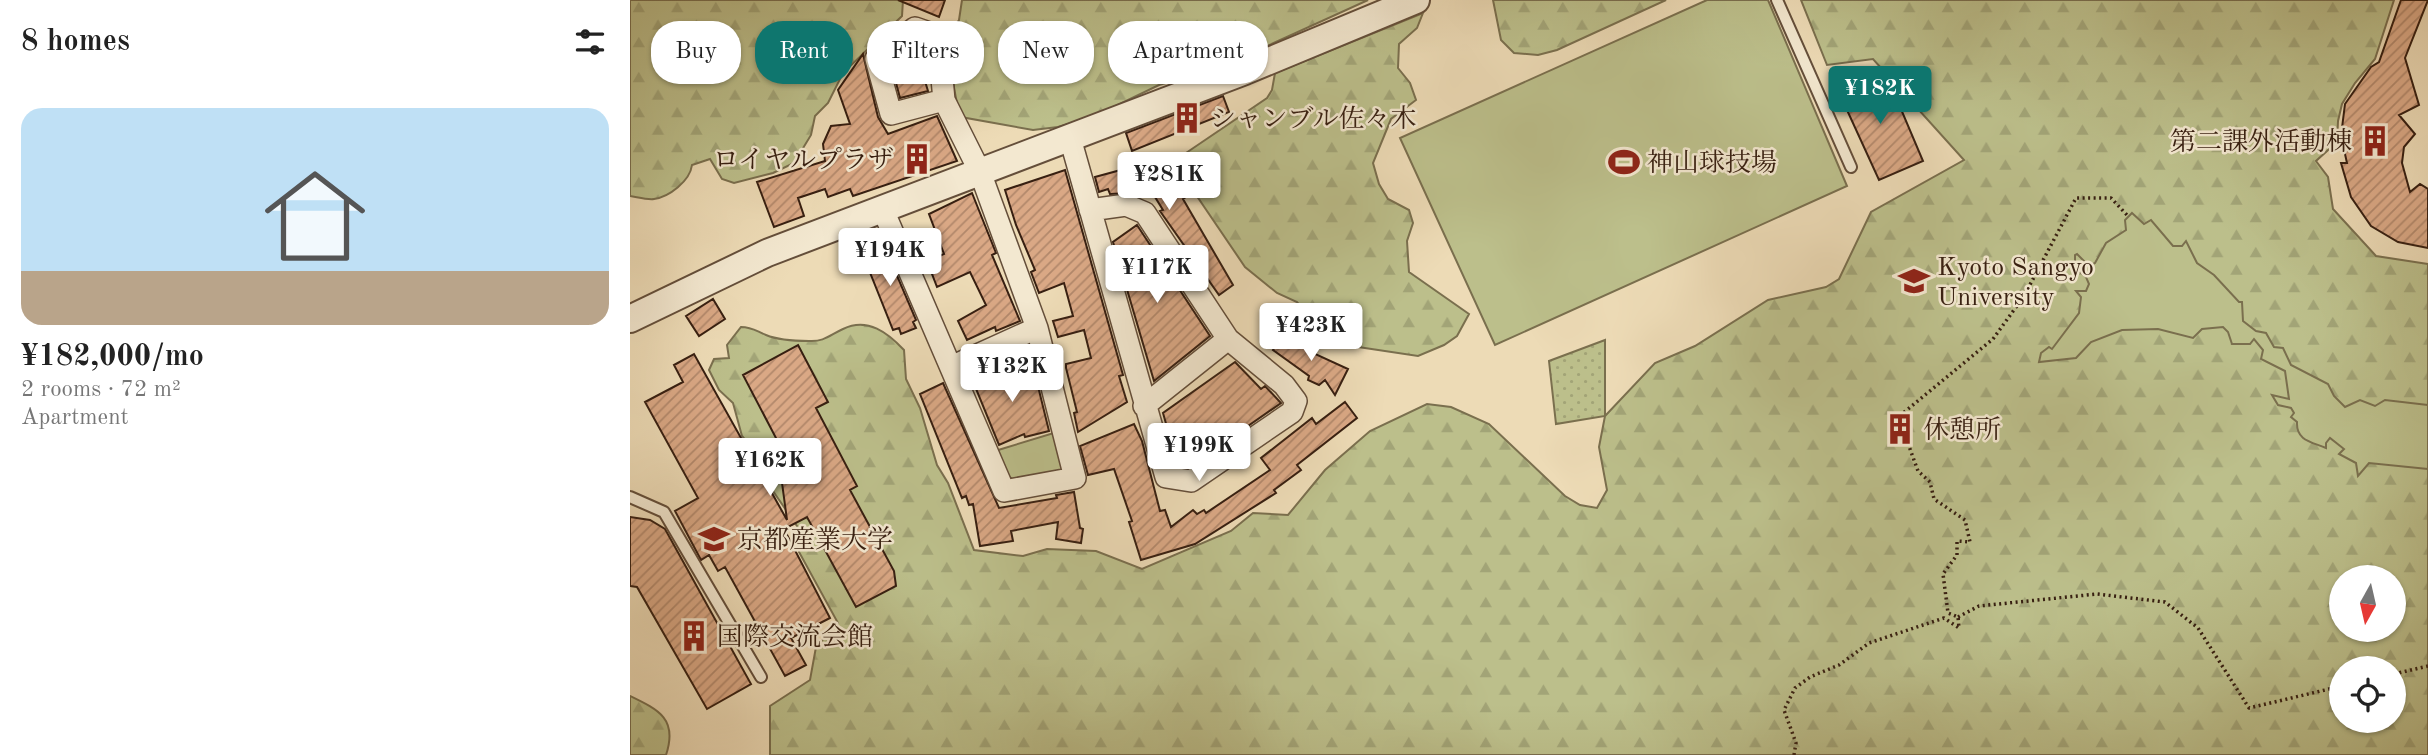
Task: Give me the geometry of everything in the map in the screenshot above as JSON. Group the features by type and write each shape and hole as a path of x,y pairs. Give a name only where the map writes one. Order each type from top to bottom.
{"street":[{"path":"630,319 767,253 1070,138 1416,0"},
{"path":"883,210 1004,491 1075,478 1037,328 981,172 944,100"},
{"path":"1070,138 1144,406 1166,477 1191,481 1292,412 1296,401 1284,385 1228,339 1145,213 1126,205 1090,210"},
{"path":"951,367 1037,328"},
{"path":"1144,406 1228,339"}],"lane":[{"path":"1777,0 1851,167"},
{"path":"630,497 664,512 761,677"}],"path":[{"path":"2127,215 2111,198 2076,198 2024,296 1993,339 1902,414 1907,417 1902,426 1905,440 1918,471 1930,482 1934,499 1965,520 1971,537 1970,542 1957,541 1957,555 1943,574 1948,613 1958,617 1979,606 2097,594 2165,602 2198,628 2249,708 2329,689"},
{"path":"1794,755 1796,743 1784,710 1795,688 1869,643 1944,618 1959,628 1958,617"},
{"path":"2406,671 2428,666"}],"green space":[{"path":"630,0 903,0 902,16 897,21 867,21 867,50 853,63 853,21 755,21 755,84 838,84 828,103 815,116 811,135 794,163 773,173 734,183 722,179 710,159 692,165 683,182 660,198 630,196"},
{"path":"962,0 1368,0 1268,46 1268,21 1108,21 1108,84 1162,84 1095,116 1058,127 1033,130 961,117 953,84 984,84 984,21 959,20"},
{"path":"1493,0 1666,0 1557,50 1538,55 1514,53 1501,40"},
{"name":"神山球技場","path":"1707,0 1768,0 1847,186 1495,345 1400,138"},
{"path":"1801,0 2394,0 2375,59 2342,104 2337,142 2316,161 2328,177 2333,209 2376,256 2428,264 2428,755 770,755 770,706 810,680 816,647 838,623 799,552 797,526 762,475 757,454 742,436 733,403 719,390 709,370 714,359 729,358 727,345 741,327 781,339 814,341 861,325 877,329 898,344 904,350 906,379 920,408 937,465 948,483 974,550 1023,556 1047,549 1096,551 1142,569 1231,531 1253,513 1288,515 1325,470 1370,431 1427,404 1451,407 1489,424 1565,496 1580,505 1597,508 1607,490 1599,447 1605,416 1655,363 1695,346 1768,300 1826,287 1839,279 1871,212 1964,160 1873,59 1827,65"},
{"path":"1423,13 1417,28 1399,44 1398,68 1410,83 1416,100 1391,119 1373,163 1379,184 1388,199 1409,210 1413,223 1407,241 1409,272 1469,314 1457,336 1418,356 1345,345 1314,323 1297,302 1277,293 1245,267 1181,169 1183,155 1267,98 1272,90 1275,73"},
{"path":"2132,213 2144,224 2151,220 2173,246 2182,246 2186,241 2197,263 2242,302 2243,321 2256,331 2266,333 2274,347 2283,348 2291,365 2328,384 2334,396 2345,407 2360,400 2375,406 2385,400 2428,405 2428,469 2369,463 2358,476 2356,463 2339,454 2344,449 2330,438 2326,448 2306,440 2299,433 2297,422 2291,417 2294,413 2291,408 2278,405 2272,395 2289,399 2285,371 2261,359 2263,350 2254,339 2250,344 2232,344 2223,327 2202,329 2193,338 2158,329 2122,330 2091,342 2076,358 2039,362 2041,353 2049,347 2052,349 2079,313 2081,297 2076,291 2086,291 2089,284 2086,277 2075,268 2075,255 2089,266 2095,263 2106,243 2126,230 2125,220"},
{"path":"1605,340 1605,416 1556,424 1549,361"},
{"path":"1057,432 1065,466 1059,472 1016,481 1003,473 995,451"},
{"path":"630,696 657,711 668,724 670,733 666,755 630,755"}],"building":[{"path":"898,0 945,0 939,17"},
{"name":"第二課外活動棟","path":"2401,0 2428,0 2405,58 2419,105 2399,115 2415,134 2404,147 2402,163 2410,192 2420,184 2428,189 2428,248 2398,242 2371,226 2351,197 2341,163 2347,163 2341,136 2345,104 2371,67 2379,62"},
{"path":"863,54 867,84 870,84 878,117 888,134 937,116 957,161 853,196 850,189 828,197 825,189 798,198 804,216 774,227 757,182 825,161 823,144 831,126 850,124 838,90 842,84 853,84 853,68"},
{"path":"1872,71 1888,106 1898,102 1923,161 1879,180 1836,86"},
{"path":"896,84 926,84 928,91 900,98"},
{"name":"シャンブル佐々木","path":"1223,96 1229,112 1132,151 1126,133"},
{"path":"1169,161 1169,169 1186,197 1183,199 1233,285 1219,295 1160,211 1163,210 1150,189 1142,191 1139,187 1130,193 1110,194 1108,189 1099,192 1095,177 1128,168 1126,162"},
{"path":"1065,170 1123,375 1119,376 1127,402 1078,432 1074,413 1077,412 1066,364 1091,358 1084,330 1058,337 1053,321 1073,316 1064,283 1039,293 1031,272 1035,270 1005,190"},
{"path":"972,193 996,253 992,255 1020,321 996,331 995,327 967,340 958,321 986,305 970,272 937,287 927,261 944,254 929,214"},
{"path":"1137,225 1210,336 1154,381 1113,242"},
{"path":"880,236 916,320 913,322 916,328 901,334 899,328 893,330 869,270 875,267 865,243"},
{"path":"713,299 725,319 699,336 686,316"},
{"path":"1286,332 1315,354 1348,369 1335,395 1325,380 1319,385 1308,380 1309,376 1273,350"},
{"path":"798,345 828,402 816,408 857,486 850,490 894,571 896,586 856,607 807,517 784,529 830,618 791,638 806,665 785,676 725,567 718,571 709,555 701,560 675,511 698,498 645,402 683,382 674,365 694,354 787,520 776,438 743,375"},
{"path":"1235,362 1261,389 1265,386 1281,403 1225,442 1220,436 1193,457 1196,462 1188,467 1178,466 1163,413"},
{"path":"998,367 1003,379 1034,370 1049,431 1025,437 1024,434 999,445 972,379"},
{"path":"943,383 999,508 1057,498 1056,495 1074,492 1080,528 1083,529 1081,543 1056,539 1058,522 1011,531 1013,541 980,546 973,504 969,505 966,496 962,498 920,394"},
{"path":"1345,402 1357,418 1297,465 1301,470 1274,490 1276,493 1195,544 1141,560 1129,522 1132,521 1114,469 1088,475 1080,446 1134,424 1142,441 1160,511 1165,510 1171,527 1193,510 1197,514 1204,510 1206,513 1270,470 1261,458 1312,418 1316,424"},
{"name":"国際交流会館","path":"630,517 650,520 665,529 751,684 707,709 637,587 630,586"}],"place":[{"name":"シャンブル佐々木","path":"1187,118"},
{"name":"第二課外活動棟","path":"2375,141"},
{"name":"ロイヤルプラザ","path":"917,159"},
{"name":"神山球技場","path":"1624,162"},
{"name":"Kyoto Sangyo University","path":"1914,281"},
{"name":"休憩所","path":"1900,429"},
{"name":"京都産業大学","path":"714,539"},
{"name":"国際交流会館","path":"694,636"}]}
